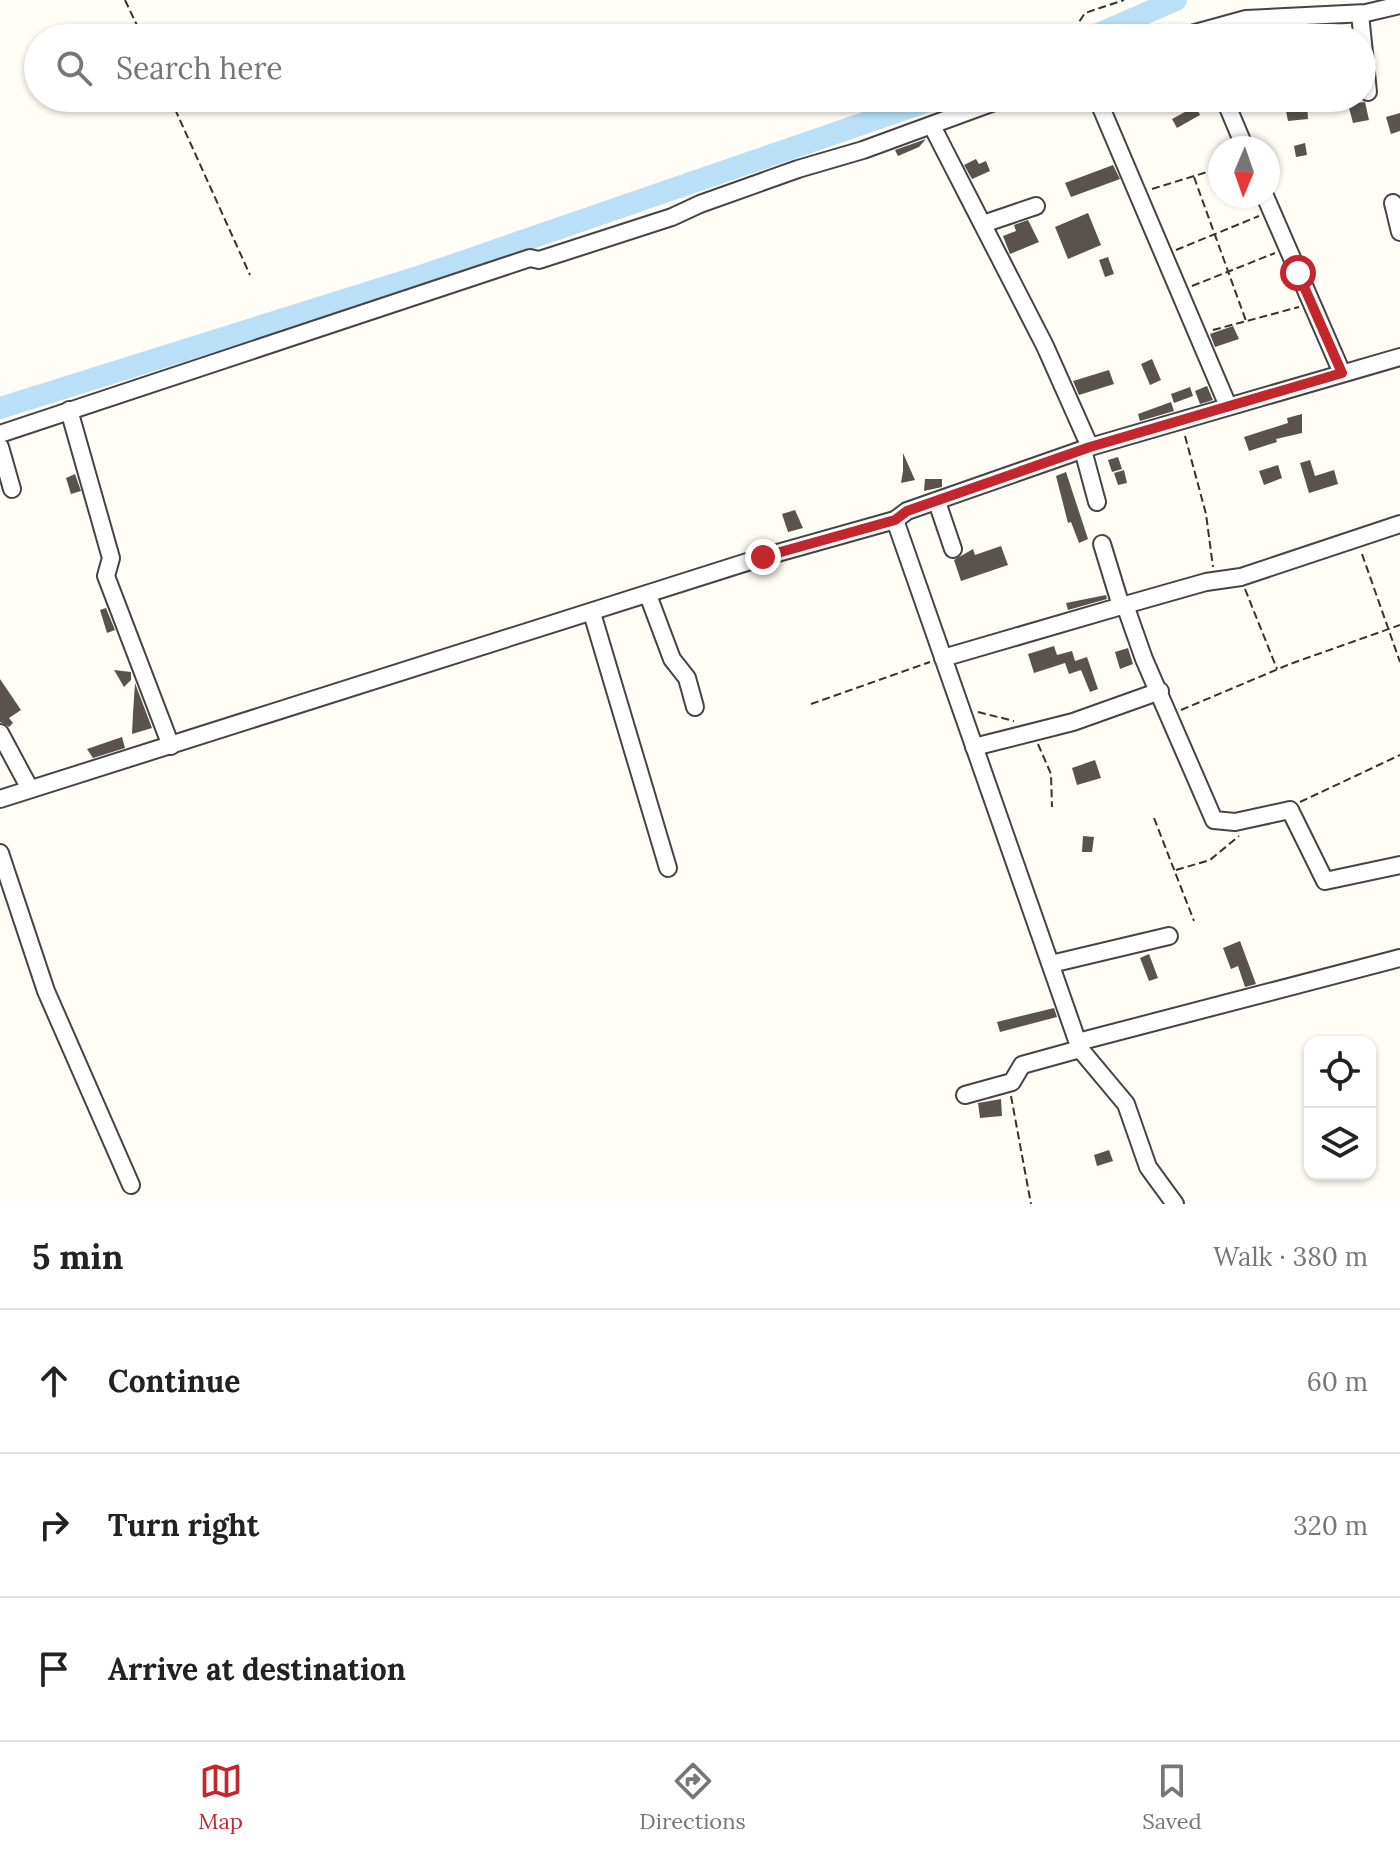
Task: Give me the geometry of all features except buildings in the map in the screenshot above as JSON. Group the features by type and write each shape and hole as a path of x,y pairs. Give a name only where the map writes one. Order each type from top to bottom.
{"street":[{"path":"1231,24 1246,19 1360,14 1400,5"},
{"path":"1360,14 1361,24"},
{"path":"0,434 452,281 530,258 539,260 672,217 798,169 968,112"},
{"path":"1103,112 1228,406"},
{"path":"1230,112 1240,136"},
{"path":"932,126 983,224 1087,449 1097,502"},
{"path":"1393,203 1400,232"},
{"path":"983,224 1036,206"},
{"path":"1270,208 1342,373"},
{"path":"0,799 895,520 907,511 1087,449 1400,357"},
{"path":"69,410 111,558 106,576 171,746"},
{"path":"0,447 12,489"},
{"path":"937,502 953,549"},
{"path":"895,520 1079,1046 1126,1104 1148,1167 1175,1204"},
{"path":"943,658 1214,581 1237,578 1400,524"},
{"path":"1102,544 1123,606 1214,820 1235,822 1290,810 1325,881 1400,865"},
{"path":"648,595 672,659 687,678 695,707"},
{"path":"592,613 668,868"},
{"path":"974,747 1073,722 1160,691"},
{"path":"0,733 30,789"},
{"path":"0,853 46,991 131,1185"},
{"path":"1051,964 1169,936"},
{"path":"965,1095 1008,1083 1022,1065 1079,1046 1400,958"}],"path":[{"path":"125,0 136,24"},
{"path":"1078,24 1085,13 1124,0"},
{"path":"176,112 250,275"},
{"path":"1136,195 1208,172"},
{"path":"1194,177 1212,234 1246,321"},
{"path":"1162,255 1212,234 1261,208"},
{"path":"1178,292 1287,248"},
{"path":"1197,334 1312,304"},
{"path":"1181,420 1206,514 1214,581"},
{"path":"1357,539 1400,662"},
{"path":"1237,578 1247,593 1277,670"},
{"path":"1171,714 1277,670 1400,625"},
{"path":"811,704 943,658"},
{"path":"1290,810 1325,787 1400,755"},
{"path":"1154,818 1194,921"},
{"path":"1174,870 1210,860 1240,834"},
{"path":"1008,1083 1031,1204"}],"waterway":[{"path":"1121,24 1176,0"},
{"path":"0,408 421,276 896,112"}],"route":[{"path":"763,557 895,520 907,511 1043,466 1090,447 1342,373 1298,273"}]}
